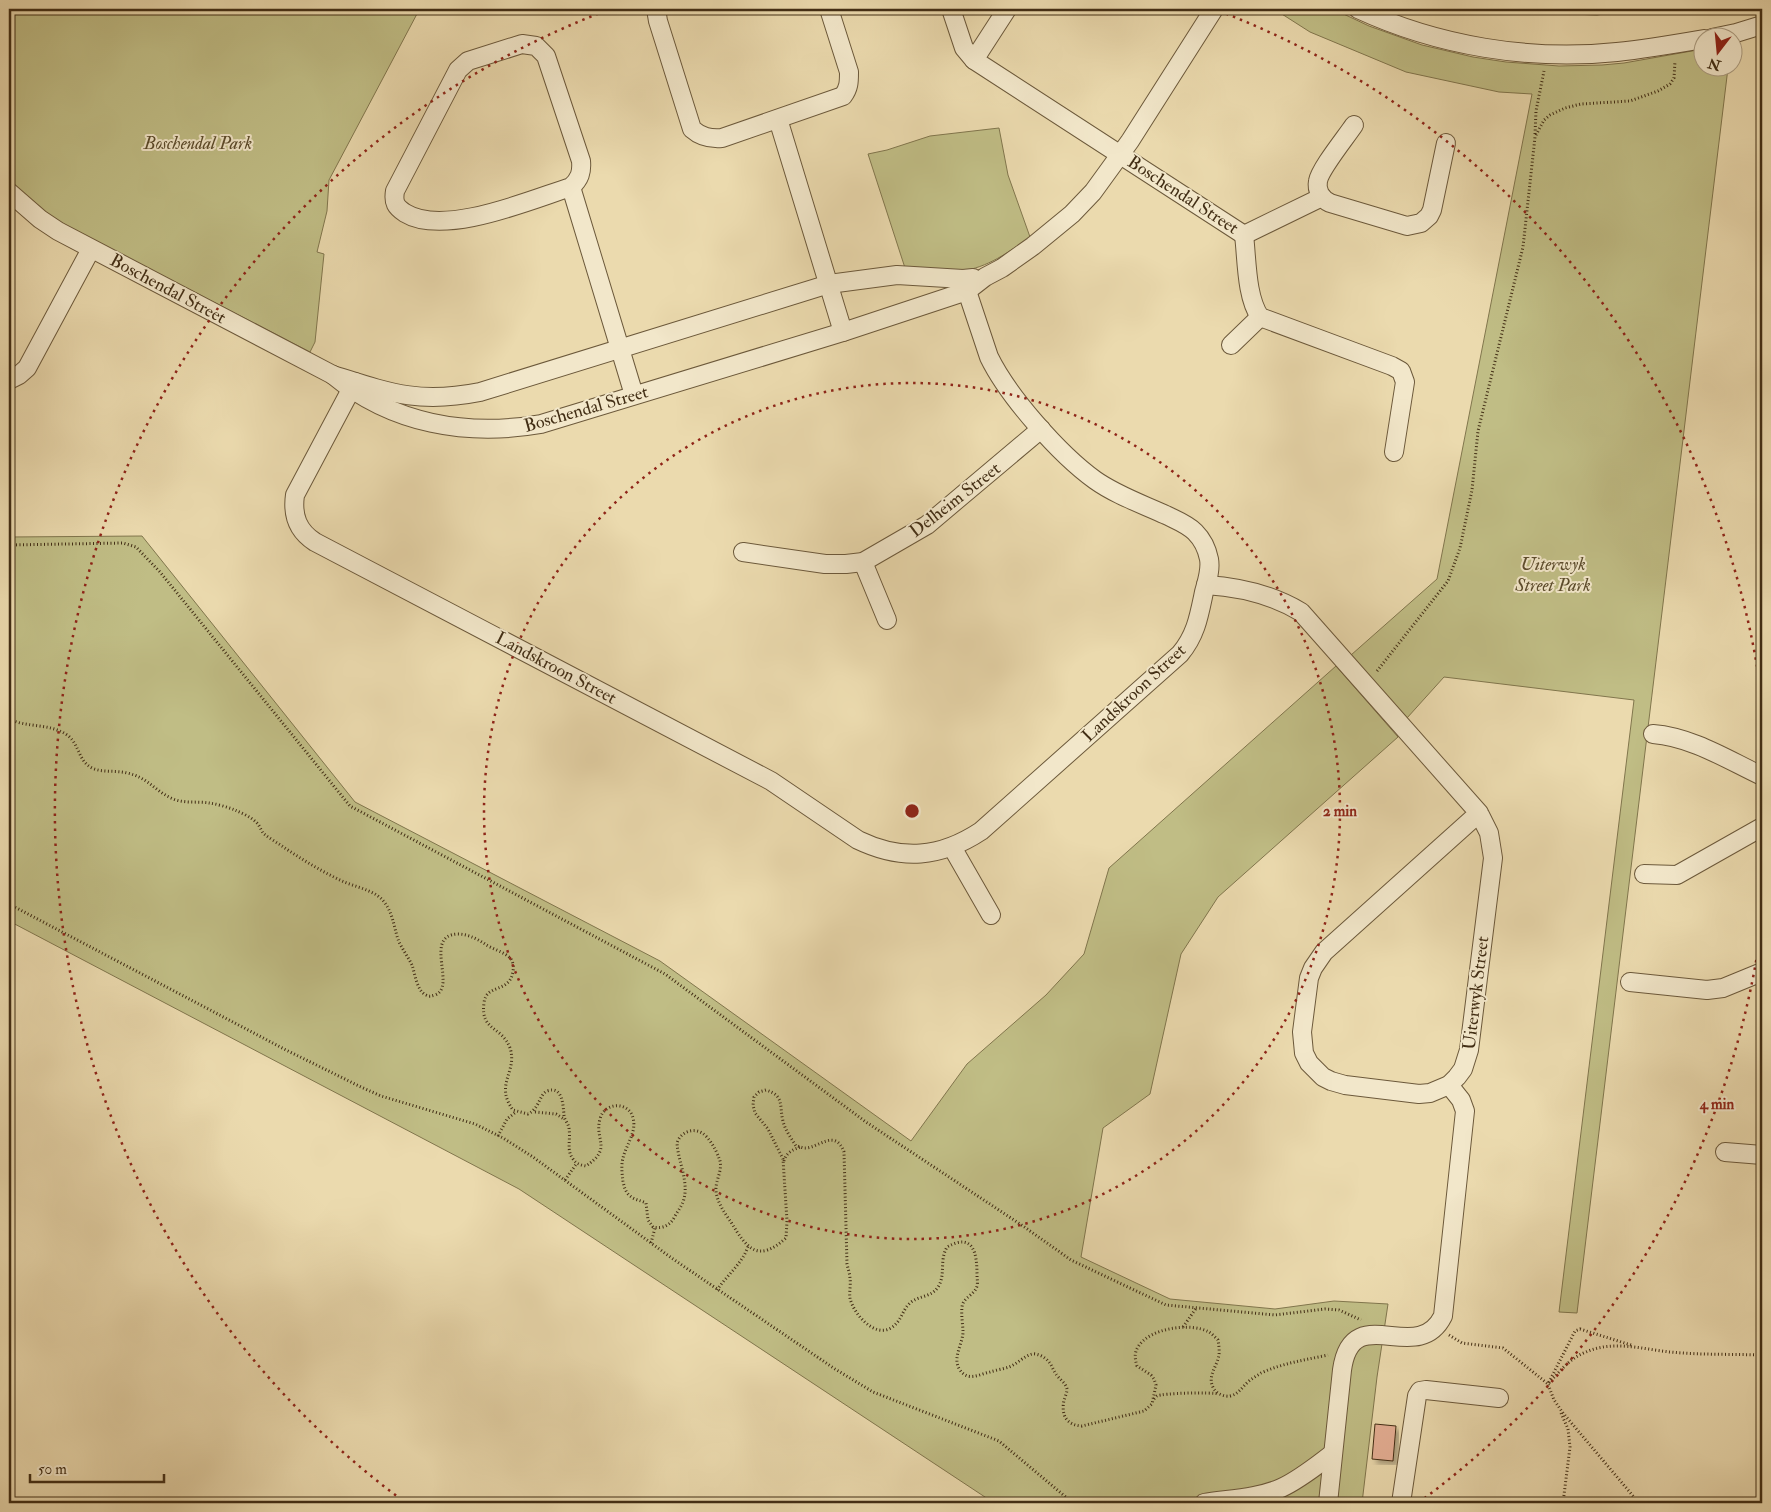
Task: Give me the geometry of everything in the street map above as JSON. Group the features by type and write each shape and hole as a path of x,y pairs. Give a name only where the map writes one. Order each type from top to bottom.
{"street":[{"path":"656,9 692,129 698,134 711,139 722,138 843,96 847,90 849,72 829,9"},
{"path":"951,9 962,42 967,53 974,60 1121,154"},
{"path":"974,60 1007,9"},
{"name":"Boschendal Street","path":"9,192 40,219 91,249 333,375 396,412 440,425 472,430 499,430 542,424 843,332 965,285 1002,268 1033,246 1072,214 1093,192 1121,154 1214,9"},
{"path":"1358,9 1403,28 1446,40 1499,50 1581,55 1617,52 1694,41"},
{"path":"1744,31 1762,25"},
{"path":"522,44 528,44 541,49 546,56 581,160 581,173 578,180 571,187 474,218 448,221 428,221 411,216 397,208 394,197 397,187 458,70 468,61 522,44"},
{"path":"778,119 843,332"},
{"path":"1354,125 1319,176 1318,187 1322,197 1330,203 1407,226 1421,223 1429,216 1432,210 1446,143"},
{"name":"Boschendal Street","path":"1121,154 1244,235"},
{"path":"571,187 634,396"},
{"path":"1322,197 1244,235 1249,284 1255,307 1260,317 1267,321 1392,366 1401,371 1405,382 1394,452"},
{"path":"9,380 19,376 27,368 91,249"},
{"name":"Boschendal Street","path":"353,386 408,396 438,398 459,396 480,392 829,284 897,275 965,285"},
{"name":"Landskroon Street","path":"353,386 295,495 294,512 296,520 307,537 771,781 858,840 901,854 931,853 952,847 980,831 1180,654 1195,632 1210,570 1209,560 1202,540 1196,533 1180,522 1097,481 1075,464 1041,429 1000,378 995,369 989,357 965,285"},
{"path":"1231,345 1260,317"},
{"name":"Delheim Street","path":"743,552 825,564 863,562 927,525 1041,429"},
{"path":"863,562 887,620"},
{"name":"Uiterwyk Street","path":"1206,585 1226,586 1256,592 1272,597 1300,612 1479,813 1487,828 1491,844 1491,873 1469,1050 1463,1069 1449,1085"},
{"path":"1654,734 1668,735 1688,741 1762,776"},
{"path":"1328,1503 1343,1365 1347,1350 1351,1344 1362,1336 1369,1334 1424,1336 1436,1327 1443,1316 1465,1112 1461,1100 1449,1085 1430,1093 1419,1094 1345,1085 1323,1077 1309,1063 1304,1053 1302,1032 1309,978 1313,968 1324,952 1479,813"},
{"path":"1644,874 1677,875 1762,827"},
{"path":"952,847 992,915"},
{"path":"1630,982 1707,990 1723,988 1762,972"},
{"path":"1725,1152 1762,1155"},
{"path":"1401,1503 1418,1393 1426,1390 1499,1398"},
{"path":"1204,1503 1280,1489 1332,1454"}],"path":[{"path":"1534,137 1544,120 1565,108 1580,104 1630,101 1658,92 1670,84 1674,78 1676,69 1675,44"},
{"path":"1366,686 1415,620 1448,581 1460,548 1472,490 1478,431 1523,247 1536,111 1547,54"},
{"path":"9,545 123,543 136,547 166,580 350,806 665,974 866,1122 1023,1226 1070,1260 1166,1305 1275,1315 1325,1309 1339,1310 1370,1324 1382,1335"},
{"path":"9,719 15,722 42,726 66,734 70,737 82,760 91,768 126,772 138,776 171,798 183,802 210,803 235,810 249,817 264,834 302,860 340,880 378,896 388,907 398,940 411,963 420,990 425,995 432,996 438,993 443,984 440,953 443,942 450,935 458,934 476,937 492,949 505,954 511,959 514,967 512,978 504,987 492,990 486,994 484,1017 486,1023 500,1032 510,1049 510,1068 504,1086 508,1104 516,1112 528,1114 536,1111 562,1116 570,1128 569,1150 572,1159 586,1166 594,1161 600,1152 602,1145 599,1126 603,1112 609,1106 620,1105 629,1110 633,1117 634,1126 622,1160 624,1186 627,1194 646,1203 648,1220 653,1227 660,1229 668,1225 674,1220 683,1202 684,1184 677,1143 685,1132 694,1131 702,1133 720,1159 722,1167 716,1190 718,1199 744,1243 753,1250 765,1251 775,1247 786,1238 787,1221 783,1159 768,1129 755,1113 753,1105 754,1097 759,1092 766,1090 777,1096 781,1104 783,1123 796,1146 806,1148 828,1140 836,1142 842,1147 844,1152 847,1264 850,1278 850,1296 858,1314 870,1326 879,1330 890,1328 898,1322 909,1304 934,1293 942,1278 943,1254 947,1247 954,1243 970,1245 976,1255 978,1284 976,1291 965,1299 962,1305 963,1334 957,1363 959,1369 970,1377 982,1376 987,1372 1009,1367 1030,1354 1034,1353 1042,1356 1048,1361 1066,1387 1067,1392 1063,1411 1068,1422 1075,1426 1098,1423 1144,1411 1159,1396 1213,1392 1233,1396 1248,1382 1277,1366 1347,1350"},
{"path":"9,904 360,1088 475,1124 498,1136 533,1157 717,1290 835,1369 873,1392 999,1441 1073,1503"},
{"path":"531,1112 535,1110 543,1095 548,1091 554,1091 560,1094 564,1100 564,1117 566,1121"},
{"path":"498,1136 507,1119 516,1112"},
{"path":"783,1165 786,1156 802,1147"},
{"path":"565,1180 577,1163"},
{"path":"651,1243 656,1228"},
{"path":"717,1290 742,1261 748,1246"},
{"path":"1183,1327 1197,1307"},
{"path":"1153,1401 1156,1385 1151,1375 1137,1366 1135,1356 1138,1347 1145,1339 1156,1333 1183,1327 1203,1330 1218,1340 1218,1360 1211,1374 1214,1389 1219,1394"},
{"path":"1436,1327 1462,1343 1503,1348 1548,1384 1559,1408 1639,1503"},
{"path":"1548,1384 1575,1331 1580,1329 1638,1347"},
{"path":"1548,1384 1568,1362 1595,1348 1619,1345 1669,1352 1762,1355"},
{"path":"1559,1408 1568,1429 1570,1447 1563,1503"}],"green space":[{"name":"Boschendal Park","path":"9,9 423,9 418,12 329,180 327,211 317,252 324,254 315,342 310,352 59,222 41,210 9,180"},
{"name":"Uiterwyk Street Park","path":"1274,9 1333,9 1369,26 1422,45 1473,57 1506,62 1559,66 1602,65 1694,51 1694,78 1727,78 1577,1313 1559,1312 1634,700 1444,677 1407,718 1351,655 1437,579 1532,94 1499,92 1406,72 1310,32"},
{"path":"1546,9 1636,9 1597,15 1545,13"},
{"path":"999,128 1008,175 1030,237 980,267 947,272 906,271 868,154 930,136"},
{"path":"142,536 355,802 660,961 911,1141 967,1064 1046,995 1084,954 1109,868 1336,666 1398,737 1218,897 1181,954 1150,1094 1103,1128 1081,1257 1170,1299 1275,1309 1334,1301 1388,1304 1362,1503 994,1503 519,1189 9,921 9,537"}],"building":[{"path":"1375,1424 1396,1426 1393,1461 1372,1459"}]}
